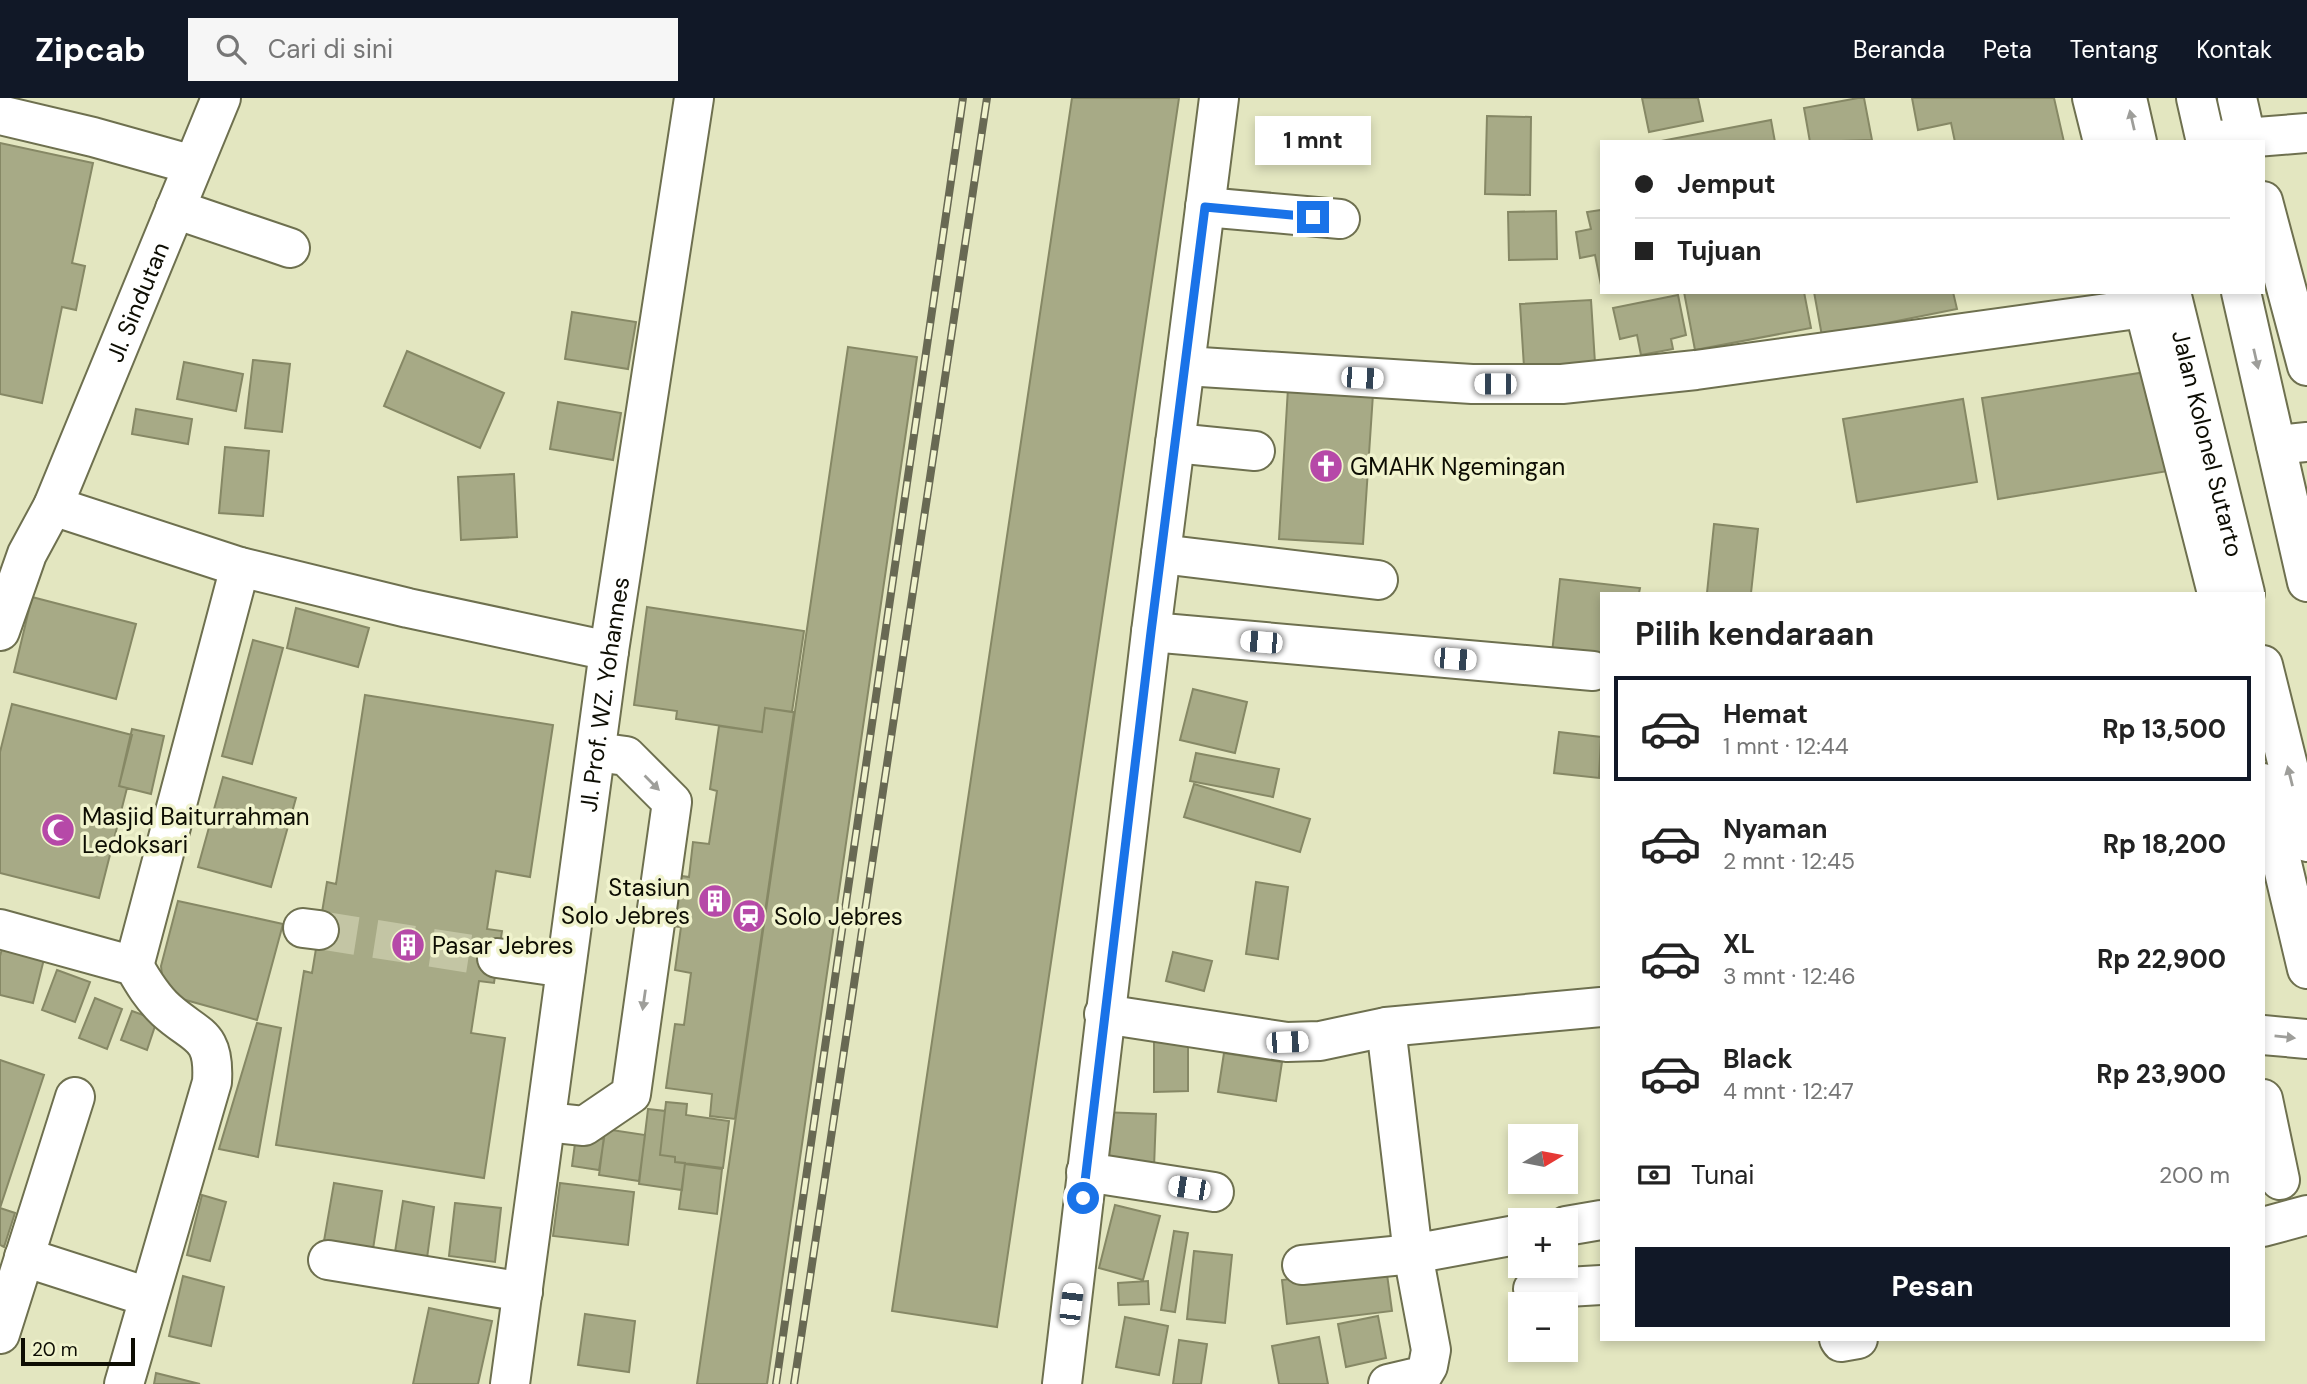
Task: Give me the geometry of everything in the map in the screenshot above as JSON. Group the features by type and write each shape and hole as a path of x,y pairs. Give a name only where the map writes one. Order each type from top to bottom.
{"street":[{"name":"Jl. Sindutan","path":"0,631 27,554 53,506 221,98"},
{"name":"Jl. Prof. WZ. Yohannes","path":"510,1384 609,651 694,98"},
{"path":"1062,1384 1104,1014 1219,98"},
{"path":"2092,98 2102,140"},
{"path":"2127,98 2137,140"},
{"path":"2196,98 2206,140"},
{"path":"2237,98 2246,140 2307,133"},
{"path":"0,115 193,165"},
{"path":"1205,207 1340,219"},
{"path":"2265,208 2307,366"},
{"path":"175,209 290,248"},
{"path":"2242,294 2292,443 2305,566"},
{"path":"1185,366 1472,384 1562,384 1696,370 2157,299"},
{"name":"Jalan Kolonel Sutarto","path":"2157,299 2205,488 2245,592"},
{"path":"1175,443 1255,451"},
{"path":"2205,488 2217,592"},
{"path":"53,506 240,567 408,608 609,651"},
{"path":"1161,554 1378,580"},
{"path":"134,966 240,567"},
{"path":"1151,632 1593,671"},
{"path":"2265,673 2307,842"},
{"path":"546,1122 584,1126 631,1094 672,802 626,756 596,752"},
{"path":"2265,791 2307,969"},
{"path":"0,929 134,966 156,1000 206,1040 212,1054 212,1082 124,1384"},
{"path":"497,958 566,968"},
{"path":"1104,1014 1287,1042 1320,1041 1386,1027 1600,1007"},
{"path":"1386,1027 1413,1254 1431,1350 1428,1366 1422,1376 1388,1384"},
{"path":"2265,1035 2307,1039"},
{"path":"0,1334 75,1097"},
{"path":"2265,1107 2283,1180"},
{"path":"1086,1171 1214,1192"},
{"path":"2265,1226 2307,1215"},
{"path":"1578,1224 1600,1220"},
{"path":"1302,1265 1413,1254 1508,1236"},
{"path":"24,1257 148,1297"},
{"path":"328,1260 523,1292"},
{"path":"1533,1289 1600,1285"}],"building":[{"path":"1072,98 1179,98 997,1327 892,1311"},
{"path":"1642,98 1698,98 1703,121 1649,132"},
{"path":"1864,98 1872,140 1810,140 1804,108"},
{"path":"1912,98 2054,98 2064,140 1955,140 1951,123 1918,130"},
{"path":"1487,116 1531,117 1530,195 1485,194"},
{"path":"1771,120 1775,140 1666,140"},
{"path":"0,143 93,163 72,263 85,266 76,310 62,307 42,403 0,394"},
{"path":"1600,210 1600,280 1595,255 1580,258 1576,232 1591,229 1587,212"},
{"path":"1556,211 1557,259 1509,260 1508,212"},
{"path":"1684,294 1804,294 1811,328 1695,350"},
{"path":"1814,294 1953,294 1957,309 1822,336"},
{"path":"1678,295 1686,335 1671,339 1673,349 1641,355 1637,335 1620,339 1613,308"},
{"path":"1591,300 1595,363 1524,367 1520,304"},
{"path":"572,312 636,322 628,369 565,359"},
{"path":"848,347 917,357 767,1384 697,1384"},
{"path":"407,351 504,393 480,448 384,406"},
{"path":"253,360 290,364 282,432 245,428"},
{"path":"184,362 243,374 236,411 177,399"},
{"path":"2152,371 2168,471 1998,499 1982,398"},
{"name":"GMAHK Ngemingan","path":"1288,388 1373,394 1363,544 1279,539"},
{"path":"1963,399 1977,482 1857,502 1843,419"},
{"path":"558,402 621,413 613,460 550,449"},
{"path":"136,409 192,419 188,444 132,434"},
{"path":"225,447 269,451 263,516 219,513"},
{"path":"514,474 517,537 461,540 458,477"},
{"path":"1714,524 1758,529 1751,592 1707,592"},
{"path":"1560,579 1640,588 1639,592 1600,592 1600,658 1552,653"},
{"path":"32,597 136,624 116,699 14,672"},
{"path":"647,607 804,631 792,712 765,708 762,732 676,719 677,711 634,705"},
{"path":"296,608 369,628 358,667 287,648"},
{"path":"253,640 283,648 252,764 222,756"},
{"path":"1193,689 1247,702 1235,753 1180,740"},
{"name":"Pasar Jebres","path":"365,695 553,725 530,877 496,871 487,929 502,931 494,983 479,981 471,1033 505,1038 484,1178 276,1145 304,971 312,973 327,882 336,884"},
{"name":"Masjid Baiturrahman Ledoksari","path":"12,704 132,735 119,786 127,788 99,898 0,873 0,752"},
{"name":"Stasiun Solo Jebres","path":"765,708 794,712 735,1119 710,1116 712,1094 666,1088 675,1024 684,1025 691,973 675,970 681,927 660,925 667,874 689,877 693,842 709,844 717,791 710,789 719,726 762,732"},
{"path":"132,729 164,736 151,794 119,786"},
{"path":"1559,732 1600,737 1599,778 1554,773"},
{"path":"1196,753 1279,769 1273,797 1190,781"},
{"path":"223,777 296,798 271,887 198,867"},
{"path":"1194,784 1310,819 1300,852 1184,817"},
{"path":"1256,882 1288,887 1278,959 1246,954"},
{"path":"178,901 283,924 257,1020 175,997 163,984 161,966"},
{"path":"2,949 44,959 33,1003 0,995"},
{"path":"1173,952 1212,961 1204,991 1166,981"},
{"path":"57,970 90,982 75,1022 42,1010"},
{"path":"95,998 122,1009 107,1049 79,1038"},
{"path":"132,1011 157,1020 147,1050 121,1040"},
{"path":"257,1023 281,1028 258,1157 219,1149"},
{"path":"1154,1037 1188,1038 1188,1091 1154,1092"},
{"path":"1224,1053 1282,1062 1276,1101 1218,1092"},
{"path":"0,1060 44,1075 0,1208"},
{"path":"666,1102 687,1104 686,1115 729,1121 723,1168 675,1162 675,1157 660,1155"},
{"path":"648,1109 665,1111 660,1155 675,1157 675,1162 685,1163 682,1190 639,1184"},
{"path":"1099,1112 1156,1114 1154,1168 1098,1166"},
{"path":"605,1129 645,1135 639,1181 599,1175"},
{"path":"576,1136 604,1139 599,1170 572,1166"},
{"path":"685,1164 722,1169 717,1214 679,1209"},
{"path":"334,1183 382,1191 373,1249 324,1241"},
{"path":"560,1183 634,1192 628,1245 553,1236"},
{"path":"202,1195 226,1202 210,1261 187,1255"},
{"path":"403,1201 434,1207 427,1258 395,1252"},
{"path":"455,1203 501,1208 495,1262 449,1256"},
{"path":"1115,1205 1160,1216 1143,1280 1099,1268"},
{"path":"0,1208 15,1213 4,1247 0,1245"},
{"path":"1174,1231 1188,1233 1175,1312 1161,1310"},
{"path":"1194,1251 1232,1255 1225,1323 1187,1319"},
{"path":"1386,1267 1392,1311 1287,1324 1282,1280"},
{"path":"183,1276 224,1287 211,1346 169,1336"},
{"path":"1148,1281 1149,1304 1119,1305 1118,1283"},
{"path":"429,1308 492,1321 478,1384 413,1384"},
{"path":"585,1314 635,1321 629,1372 578,1365"},
{"path":"1378,1316 1386,1358 1346,1367 1338,1324"},
{"path":"1125,1317 1168,1326 1159,1375 1116,1367"},
{"path":"1319,1337 1328,1384 1279,1384 1272,1346"},
{"path":"1179,1340 1207,1344 1201,1384 1173,1384"},
{"path":"156,1373 200,1384 154,1384"}],"tunnel":[{"path":"319,930 497,958"}],"railway":[{"path":"776,1384 963,98"},
{"path":"794,1384 987,98"}],"place":[{"name":"GMAHK Ngemingan","path":"1326,466"},
{"name":"Masjid Baiturrahman Ledoksari","path":"58,830"},
{"name":"Stasiun Solo Jebres","path":"715,901"},
{"name":"Solo Jebres","path":"749,916"},
{"name":"Pasar Jebres","path":"408,945"}],"route":[{"path":"1083,1198 1205,207 1313,217"}]}
